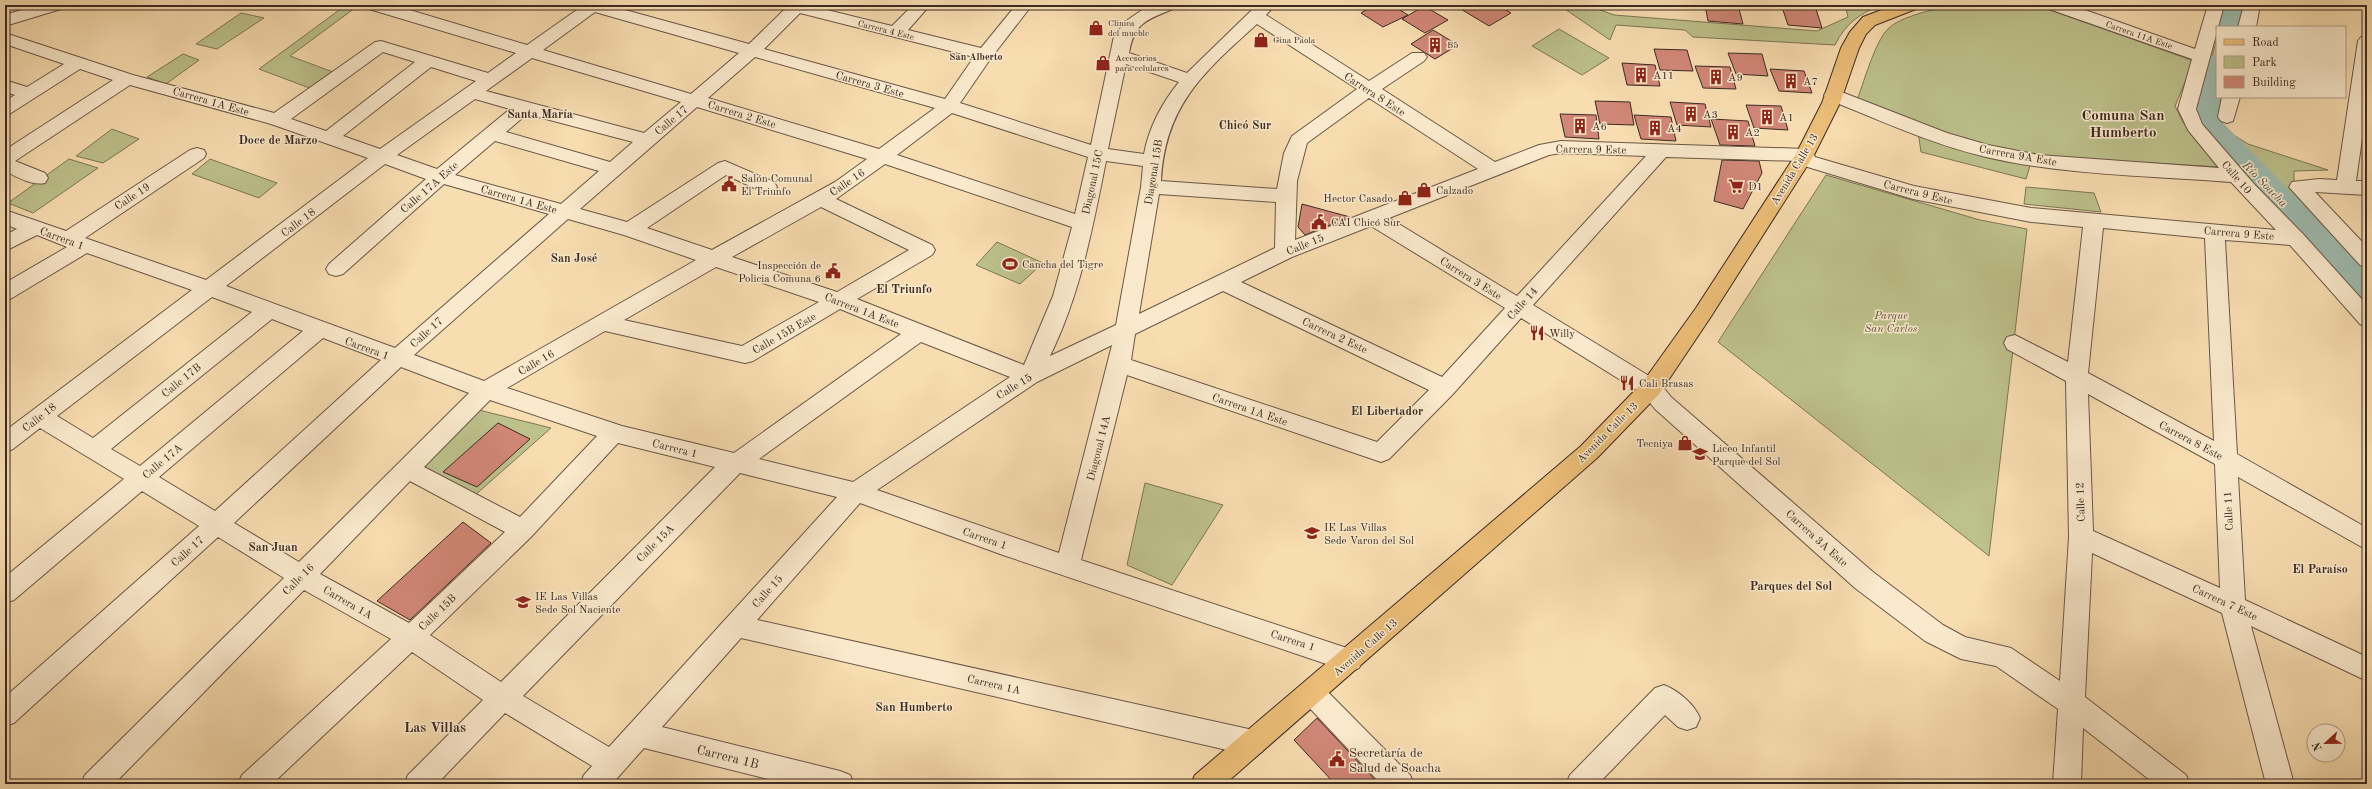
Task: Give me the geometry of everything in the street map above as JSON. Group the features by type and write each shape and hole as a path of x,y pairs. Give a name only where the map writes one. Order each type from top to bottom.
{"main road":[{"name":"Avenida Calle 13","path":"1205,784 1312,694 1589,452 1651,388 1703,313 1805,154 1833,95 1850,48 1859,32 1869,21 1910,5"}],"street":[{"path":"5,22 55,5"},
{"name":"Carrera 2 Este","path":"375,5 883,157 1084,224"},
{"path":"895,32 922,5"},
{"name":"Diagonal 15C","path":"1029,376 1042,352 1057,314 1084,224 1123,36 1130,25 1142,16 1167,5"},
{"name":"Carrera 11A Este","path":"2055,5 2081,10 2202,57"},
{"name":"Calle 10","path":"2216,5 2187,109 2194,126 2236,176 2296,239 2367,319"},
{"path":"2247,26 2252,5"},
{"name":"Calle 18","path":"5,444 211,289 382,157 492,80 592,6"},
{"name":"Carrera 3 Este","path":"592,6 949,106 1098,154 1152,161"},
{"name":"Carrera 4 Este","path":"794,6 985,54"},
{"name":"Calle 17","path":"5,714 217,524 397,358 563,212 752,51 794,6"},
{"name":"Calle 16","path":"95,784 409,470 486,390 713,258 842,187 949,106 985,54 1024,6"},
{"name":"Diagonal 15B","path":"1125,331 1151,187 1152,161 1160,129 1168,111 1190,80 1261,10"},
{"name":"Carrera 8 Este","path":"1261,10 1368,90 1494,170"},
{"name":"Carrera 1A Este","path":"5,38 77,63 277,120 440,177 630,230 840,301 1029,376"},
{"path":"2346,186 2357,87 2367,41"},
{"path":"277,120 381,46 427,62 492,80"},
{"path":"1120,56 1190,80"},
{"path":"1285,252 1285,196 1294,150 1299,140 1368,90 1418,57"},
{"path":"329,138 427,62"},
{"path":"5,109 77,63"},
{"path":"5,160 127,78"},
{"path":"5,86 29,94"},
{"path":"473,93 647,140"},
{"name":"Carrera 9A Este","path":"1833,95 1940,137 1987,151 2039,161 2236,176"},
{"path":"2227,117 2231,98"},
{"name":"Calle 17A Este","path":"336,269 440,177 524,107"},
{"path":"492,134 613,169"},
{"name":"Carrera 9 Este","path":"1546,149 1568,148 1805,154 1808,161 1913,192 2031,215 2296,239"},
{"name":"Calle 15","path":"594,784 856,492 1029,376 1125,331 1285,252 1546,149"},
{"name":"Calle 14","path":"1381,453 1445,388 1661,151"},
{"name":"Calle 19","path":"5,293 197,154"},
{"path":"5,164 38,178"},
{"path":"630,230 725,167 767,187"},
{"path":"2367,188 2346,186 2299,187 2367,260"},
{"path":"1151,187 1285,196"},
{"name":"Calle 15B Este","path":"602,323 745,355 840,301 925,250 820,199"},
{"name":"Carrera 1","path":"5,217 75,243 211,289 319,330 486,390 614,432 856,492 1003,545 1068,565 1350,660"},
{"name":"Carrera 3 Este","path":"1372,217 1651,388"},
{"name":"Calle 12","path":"2067,784 2073,704 2081,537 2077,379 2094,220"},
{"path":"5,244 34,228"},
{"name":"Calle 11","path":"2215,231 2233,606 2282,783"},
{"name":"Carrera 2 Este","path":"1224,283 1445,388"},
{"name":"Calle 17B","path":"94,450 268,310"},
{"name":"Calle 17A","path":"5,592 319,330"},
{"name":"Diagonal 14A","path":"1068,565 1119,364 1125,331"},
{"name":"Calle 15A","path":"418,784 727,470 918,332"},
{"name":"Carrera 8 Este","path":"2015,343 2077,379 2226,459 2367,540"},
{"name":"Carrera 1A Este","path":"1119,364 1381,453"},
{"name":"Carrera 3A Este","path":"1651,388 1663,403 1864,580 1934,633 1961,648 2002,656 2073,704"},
{"name":"Carrera 1A","path":"40,417 302,576 411,637 503,698 612,764"},
{"name":"Calle 15B","path":"252,784 411,637 523,530 614,432"},
{"path":"409,470 523,530"},
{"name":"Carrera 7 Este","path":"2081,537 2367,669"},
{"name":"Carrera 1A","path":"736,626 1253,743"},
{"path":"1312,694 1400,784"},
{"path":"1580,784 1664,697 1687,718"},
{"path":"2073,704 2176,784"},
{"name":"Carrera 1B","path":"639,734 840,784"}],"green space":[{"path":"346,5 359,5 290,56 333,72 312,89 259,69"},
{"path":"1559,5 1587,5 1614,15 1817,31 1848,17 1845,5 1882,5 1860,16 1848,25 1835,45 1693,37 1685,30 1616,25 1610,40"},
{"path":"1951,5 2036,5 2194,61 2175,106 2183,122 2221,167 2033,156 2026,179 1921,152 1917,125 1856,103 1878,43 1888,29 1893,24 1901,20"},
{"path":"2225,5 2249,5 2244,26 2220,26"},
{"path":"241,13 264,18 217,49 196,44"},
{"path":"1559,29 1609,58 1582,75 1532,46"},
{"path":"2216,41 2216,98 2228,98 2221,127 2248,144 2328,170 2294,171 2294,193 2367,272 2367,309 2207,130 2198,112"},
{"path":"183,54 199,60 166,84 147,77"},
{"path":"112,129 139,139 103,163 76,156"},
{"path":"69,159 98,168 33,213 8,203"},
{"path":"210,159 277,183 259,198 192,174"},
{"name":"Parque San Carlos","path":"1826,175 1980,220 2027,229 1989,556 1718,342"},
{"path":"2026,187 2094,193 2101,212 2024,204"},
{"name":"Cancha del Tigre","path":"997,242 1043,263 1020,284 976,265"},
{"path":"479,410 551,428 474,496 421,468"},
{"path":"1145,483 1223,505 1172,585 1127,565"}],"building":[{"path":"1374,5 1392,5 1408,15 1383,27 1361,13"},
{"path":"1454,5 1498,5 1511,13 1489,26"},
{"path":"1705,5 1738,5 1743,24 1708,21"},
{"path":"1424,6 1448,20 1425,33 1402,19"},
{"path":"1782,7 1816,9 1822,28 1788,25"},
{"name":"B5","path":"1433,30 1458,45 1435,59 1411,44"},
{"path":"1654,49 1687,50 1693,71 1660,70"},
{"path":"1728,53 1762,54 1768,76 1736,74"},
{"name":"A11","path":"1622,63 1655,65 1660,86 1627,85"},
{"name":"A9","path":"1695,66 1730,67 1736,89 1703,88"},
{"name":"A7","path":"1770,69 1804,71 1812,93 1779,91"},
{"path":"1595,101 1630,102 1634,125 1600,124"},
{"name":"A3","path":"1670,102 1705,104 1711,127 1677,125"},
{"name":"A1","path":"1746,105 1781,106 1788,130 1754,128"},
{"name":"A6","path":"1560,114 1596,115 1599,139 1565,137"},
{"name":"A4","path":"1634,115 1671,117 1676,141 1641,139"},
{"name":"A2","path":"1711,119 1748,121 1755,146 1720,145"},
{"name":"D1","path":"1722,160 1759,161 1762,173 1743,209 1714,201"},
{"name":"CAI Chicó Sur","path":"1302,204 1350,217 1305,235 1298,227"},
{"path":"498,423 530,439 477,487 443,472"},
{"path":"463,522 491,543 410,620 377,601"},
{"name":"Secretaría de Salud de Soacha","path":"1317,718 1379,784 1335,784 1294,740"}],"waterway":[{"name":"Río Soacha","path":"2226,26 2232,5"},
{"name":"Río Soacha","path":"2216,67 2204,114 2205,122 2367,289"}],"place":[{"name":"Clinica del mueble","path":"1096,28"},
{"name":"Gina Paola","path":"1261,40"},
{"name":"B5","path":"1435,45"},
{"name":"Accesorios para celulares","path":"1103,63"},
{"name":"A11","path":"1641,75"},
{"name":"A9","path":"1716,77"},
{"name":"A7","path":"1791,81"},
{"name":"A3","path":"1691,114"},
{"name":"A1","path":"1767,117"},
{"name":"A6","path":"1580,126"},
{"name":"A4","path":"1655,128"},
{"name":"A2","path":"1733,132"},
{"name":"Salón Comunal El Triunfo","path":"729,184"},
{"name":"D1","path":"1736,186"},
{"name":"Calzado","path":"1424,190"},
{"name":"Hector Casado","path":"1405,198"},
{"name":"CAI Chicó Sur","path":"1319,222"},
{"name":"Cancha del Tigre","path":"1010,264"},
{"name":"Inspección de Policia Comuna 6","path":"833,271"},
{"name":"Willy","path":"1537,333"},
{"name":"Cali Brasas","path":"1627,383"},
{"name":"Tecniya","path":"1685,443"},
{"name":"Liceo Infantil Parque del Sol","path":"1700,454"},
{"name":"IE Las Villas Sede Varon del Sol","path":"1312,533"},
{"name":"IE Las Villas Sede Sol Naciente","path":"523,602"},
{"name":"Secretaría de Salud de Soacha","path":"1337,759"}],"district":[{"name":"San Alberto","path":"976,56"},
{"name":"Santa María","path":"540,114"},
{"name":"Comuna San Humberto","path":"2123,124"},
{"name":"Chicó Sur","path":"1245,125"},
{"name":"Doce de Marzo","path":"278,140"},
{"name":"San José","path":"574,258"},
{"name":"El Triunfo","path":"904,289"},
{"name":"El Libertador","path":"1387,411"},
{"name":"San Juan","path":"273,547"},
{"name":"El Paraíso","path":"2320,569"},
{"name":"Parques del Sol","path":"1791,586"},
{"name":"San Humberto","path":"914,707"},
{"name":"Las Villas","path":"435,727"}]}
